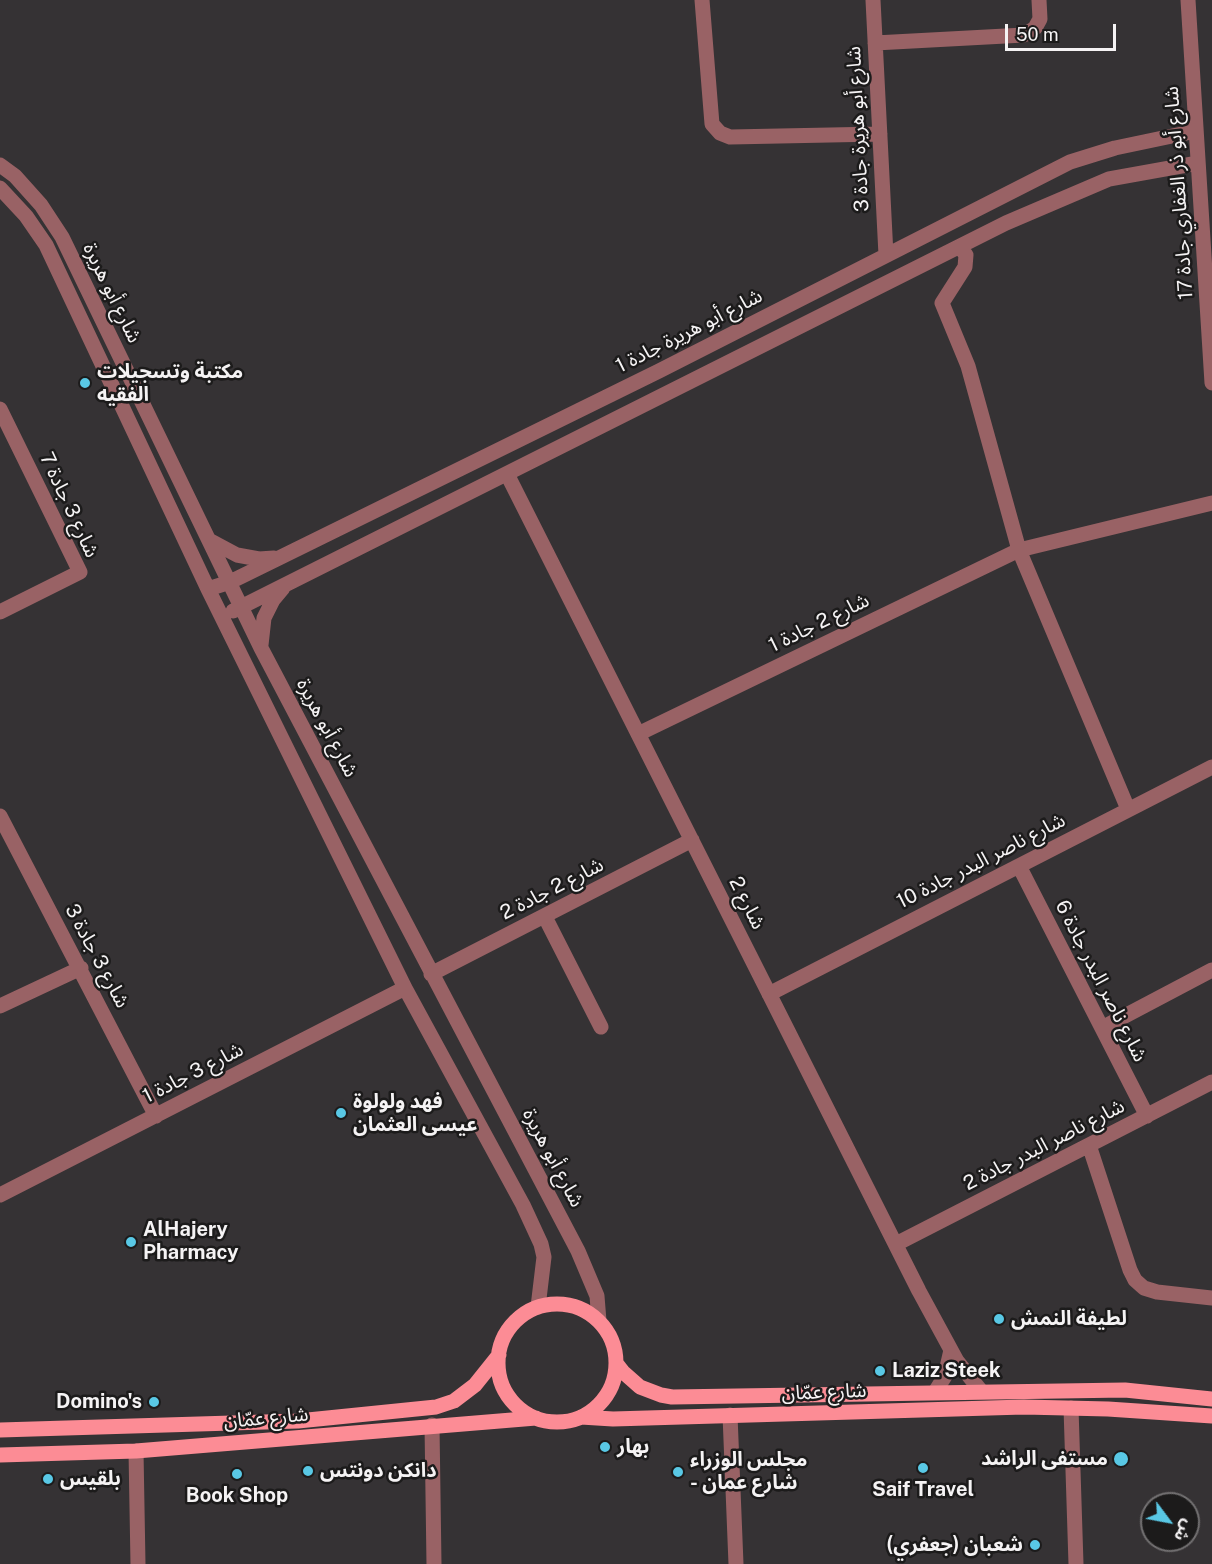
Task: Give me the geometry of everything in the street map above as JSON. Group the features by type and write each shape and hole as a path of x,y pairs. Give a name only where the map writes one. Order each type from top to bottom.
{"main road":[{"path":"564,1304 576,1307 599,1321 612,1340 616,1363 615,1376 602,1401 581,1417 566,1421 536,1418 524,1412 507,1393 500,1374 499,1354 508,1331 526,1313 538,1307 564,1304"},
{"name":"شارع عمّان","path":"0,1430 298,1421 436,1407 454,1401 475,1385 499,1354"},
{"name":"شارع عمّان","path":"616,1363 640,1387 672,1397 1125,1390 1212,1399"},
{"name":"شارع عمّان","path":"581,1417 613,1419 1071,1408 1160,1411 1212,1416"},
{"name":"شارع عمّان","path":"0,1455 136,1451 536,1418"}],"street":[{"path":"702,0 712,124 720,134 730,137 880,134"},
{"name":"شارع أبو هريرة جادة 3","path":"873,0 886,255"},
{"path":"875,43 1024,34 1035,28 1040,19 1039,0"},
{"name":"شارع أبو ذر الغفاري جادة 17","path":"1188,0 1212,383"},
{"name":"شارع أبو هريرة جادة 1","path":"208,589 230,582 659,371 1070,162 1115,148 1196,131"},
{"path":"223,616 1006,223 1109,179 1198,163"},
{"name":"شارع أبو هريرة","path":"0,165 15,176 41,206 62,237 261,648 578,1251 595,1290 599,1306 599,1321"},
{"name":"شارع أبو هريرة","path":"0,188 26,216 46,245 208,589 405,988 523,1205 541,1244 544,1257 538,1307"},
{"path":"960,247 966,255 966,267 942,303 968,366 1018,550 1128,809"},
{"name":"شارع 3 جادة 7","path":"0,409 80,572 0,612"},
{"name":"شارع 2","path":"507,474 896,1244 951,1350 981,1391"},
{"name":"شارع 2 جادة 1","path":"638,734 1018,550 1212,504"},
{"path":"209,540 227,552 248,558 271,559 283,556"},
{"path":"261,648 264,618 273,600 287,585"},
{"name":"شارع ناصر البدر جادة 10","path":"769,994 1212,766"},
{"name":"شارع 3 جادة 3","path":"0,816 156,1116"},
{"name":"شارع 2 جادة 2","path":"431,974 692,840"},
{"name":"شارع ناصر البدر جادة 6","path":"1019,866 1147,1116"},
{"path":"545,916 601,1027"},
{"path":"0,1006 81,968"},
{"path":"1102,1028 1212,970"},
{"name":"شارع 3 جادة 1","path":"0,1195 405,988"},
{"name":"شارع ناصر البدر جادة 2","path":"896,1244 1212,1082"},
{"path":"1089,1145 1135,1280 1144,1288 1157,1292 1212,1298"},
{"path":"935,1392 945,1377 951,1350"},
{"path":"1071,1408 1076,1564"},
{"path":"730,1415 736,1564"},
{"path":"432,1425 434,1564"},
{"path":"136,1451 138,1564"}],"place":[{"name":"مكتبة وتسجيلات الفقيه","path":"85,383"},
{"name":"فهد ولولوة عيسى العثمان","path":"341,1113"},
{"name":"AlHajery Pharmacy","path":"131,1242"},
{"name":"لطيفة النمش","path":"999,1319"},
{"name":"Laziz Steek","path":"880,1371"},
{"name":"Domino's","path":"154,1402"},
{"name":"بهار","path":"605,1447"},
{"name":"مستفى الراشد","path":"1121,1459"},
{"name":"Saif Travel","path":"923,1468"},
{"name":"دانكن دونتس","path":"308,1471"},
{"name":"مجلس الوزراء - شارع عمان","path":"678,1472"},
{"name":"Book Shop","path":"237,1474"},
{"name":"بلقيس","path":"48,1479"},
{"name":"شعبان (جعفري)","path":"1035,1545"}]}
